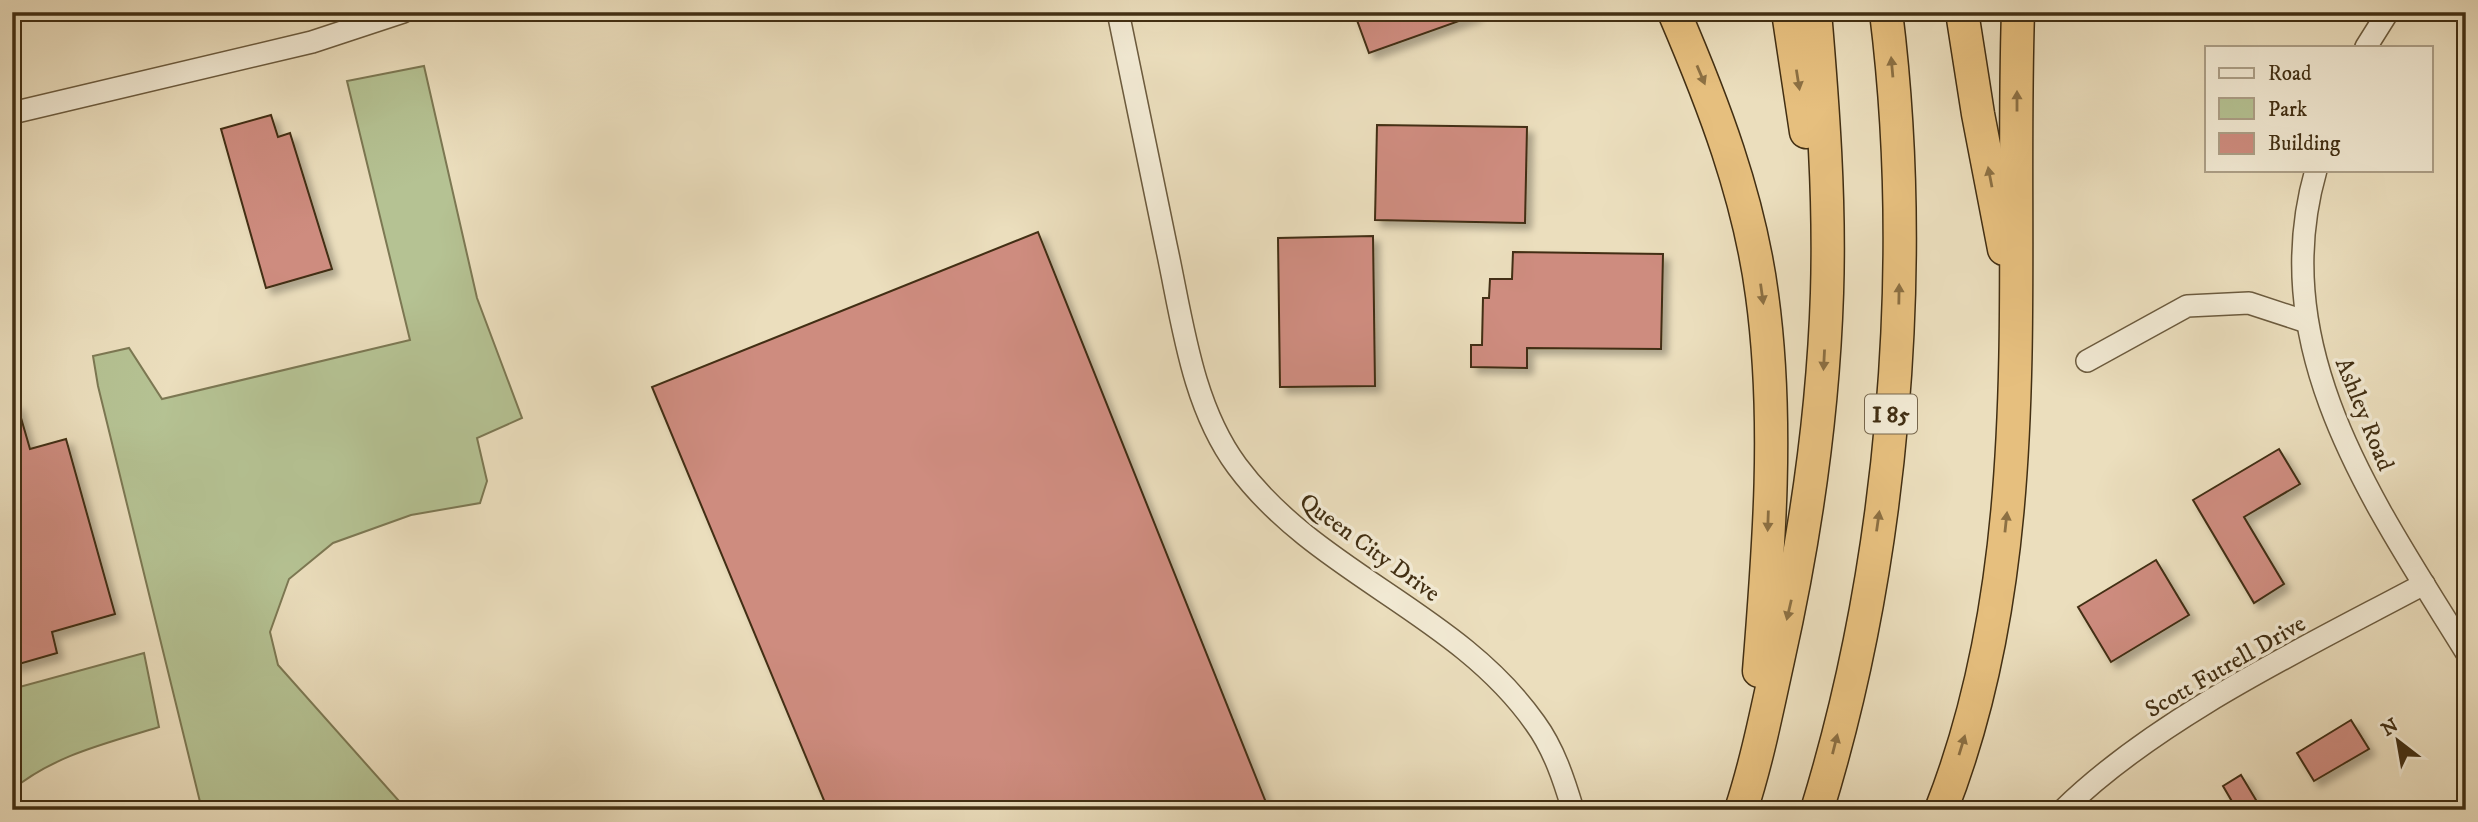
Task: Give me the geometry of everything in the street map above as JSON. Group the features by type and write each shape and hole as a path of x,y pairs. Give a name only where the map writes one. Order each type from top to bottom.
{"highway":[{"path":"1674,12 1713,102 1736,173 1762,294 1768,351 1770,480 1766,579 1743,804"},
{"path":"1788,12 1827,292"},
{"path":"1743,804 1800,562 1816,445 1827,292 1824,115 1815,12"},
{"name":"I 85","path":"1817,810 1861,629 1893,399 1899,313 1899,197 1886,12"},
{"path":"1962,12 2015,316"},
{"path":"1941,810 1968,727 1983,664 2000,574 2010,483 2015,316 2018,12"}],"street":[{"path":"12,113 312,42 404,12"},
{"name":"Queen City Drive","path":"1118,12 1187,345 1204,401 1234,463 1257,493 1293,528 1435,625 1510,690 1536,724 1553,753 1573,810"},
{"path":"2367,46 2388,12"},
{"name":"Ashley Road","path":"2316,172 2306,230 2304,284 2315,367 2330,409 2374,503 2466,652"},
{"path":"2087,360 2187,306 2249,303 2307,322"},
{"name":"Scott Futrell Drive","path":"2063,810 2083,790 2154,737 2231,690 2424,584"}],"green space":[{"path":"424,66 477,298 522,418 477,438 487,481 480,503 411,515 333,543 289,579 270,632 278,665 407,810 202,810 98,386 93,356 129,348 162,399 410,340 347,81"},
{"path":"144,653 159,727 64,759 28,778 12,790 12,689"}],"building":[{"path":"1354,12 1475,12 1476,15 1369,53"},
{"path":"271,115 278,137 290,133 332,269 266,288 221,129"},
{"path":"1377,125 1527,127 1525,223 1375,220"},
{"path":"1038,232 1269,810 828,810 652,387"},
{"path":"1373,236 1375,386 1280,387 1278,238"},
{"path":"1513,252 1663,254 1661,349 1527,348 1527,368 1471,367 1471,345 1482,345 1483,298 1489,298 1490,279 1512,279"},
{"path":"17,404 30,449 66,439 115,614 52,632 57,653 12,666 12,405"},
{"path":"2279,449 2300,484 2244,517 2284,584 2254,603 2193,500"},
{"path":"2156,560 2189,615 2111,662 2078,607"},
{"path":"2351,720 2369,749 2314,781 2297,753"},
{"path":"2241,775 2262,810 2237,810 2223,786"}]}
